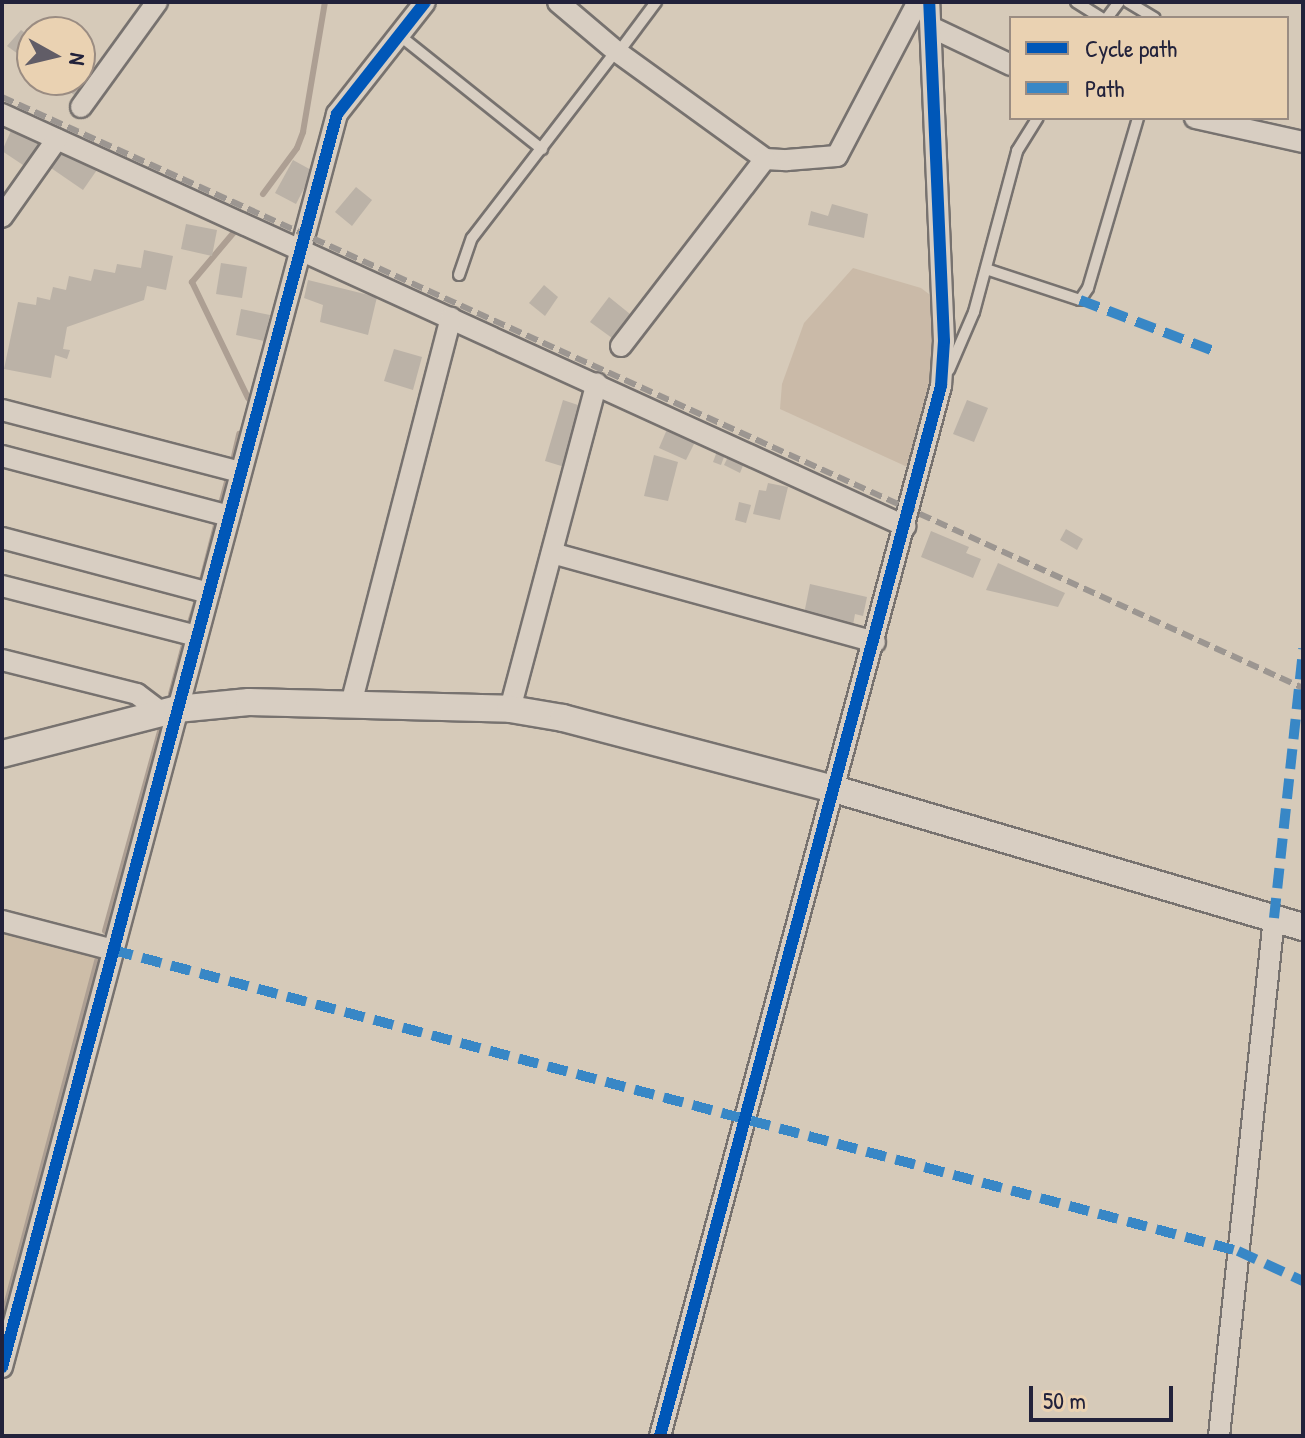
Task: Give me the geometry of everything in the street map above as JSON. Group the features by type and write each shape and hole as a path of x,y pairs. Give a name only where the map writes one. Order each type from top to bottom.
{"street":[{"path":"81,107 157,2"},
{"path":"2,1367 113,950 170,711 197,636 298,265 297,248 315,204 337,114 425,2"},
{"path":"558,2 617,52 765,159 837,156 918,2"},
{"path":"660,1436 875,642 941,386 944,341 929,2"},
{"path":"931,27 1009,64"},
{"path":"2,114 905,526"},
{"path":"1204,120 1303,142"},
{"path":"2,217 57,139"},
{"path":"621,346 765,159"},
{"path":"351,704 451,318"},
{"path":"510,709 597,383"},
{"path":"2,410 240,472"},
{"path":"2,456 229,516"},
{"path":"2,538 209,593"},
{"path":"552,553 875,642"},
{"path":"2,586 197,636"},
{"path":"2,660 137,694 170,711"},
{"path":"2,754 170,711 249,702 510,709 563,718 834,789 1303,927"},
{"path":"1219,1436 1274,918"},
{"path":"2,921 113,950"}],"lane":[{"path":"459,275 472,238 656,2"},
{"path":"1076,2 1101,16"},
{"path":"1128,2 1152,16"},
{"path":"399,35 542,149"},
{"path":"941,386 974,312 1017,151 1037,120"},
{"path":"986,269 1080,300 1088,288 1137,120"}],"shaded area":[{"path":"853,268 921,288 938,301 942,335 914,470 780,409 782,384 804,323"},
{"path":"2,927 103,954 2,1346"}],"building":[{"path":"16,36 16,52 7,46"},
{"path":"14,124 45,145 29,169 2,151"},
{"path":"66,145 99,167 83,190 51,168"},
{"path":"293,160 313,171 296,204 275,193"},
{"path":"356,187 372,200 352,226 335,212"},
{"path":"832,204 868,214 864,238 808,225 811,211 828,216"},
{"path":"186,224 217,230 212,256 181,249"},
{"path":"144,250 173,256 166,290 147,286 144,300 67,327 63,349 70,350 67,359 55,355 51,378 4,369 18,302 36,305 37,297 50,300 53,287 66,290 69,276 91,281 94,269 115,273 117,264 141,268"},
{"path":"221,263 247,267 242,298 216,294"},
{"path":"308,280 377,297 368,335 320,322 323,305 304,298"},
{"path":"544,285 558,297 545,316 529,303"},
{"path":"609,297 630,314 612,338 590,322"},
{"path":"241,309 270,315 264,341 236,335"},
{"path":"394,349 422,357 413,390 384,381"},
{"path":"563,400 584,407 568,468 545,461"},
{"path":"967,400 988,408 974,442 953,434"},
{"path":"668,427 696,440 686,460 659,448"},
{"path":"719,446 727,449 721,465 713,462"},
{"path":"731,451 746,458 740,473 724,465"},
{"path":"654,455 678,462 668,501 644,496"},
{"path":"768,483 788,487 780,520 753,514 759,490 766,491"},
{"path":"739,502 751,505 746,523 735,520"},
{"path":"1066,529 1083,539 1077,550 1060,540"},
{"path":"931,531 969,547 966,553 981,559 973,578 921,557"},
{"path":"998,563 1065,593 1058,607 986,590"},
{"path":"810,584 867,597 863,616 855,614 853,625 804,614"}],"waterway":[{"path":"263,194 297,148 303,132 325,2"},
{"path":"235,231 192,282 248,398"},
{"path":"233,461 239,434"},
{"path":"221,504 228,478"},
{"path":"202,580 217,521"},
{"path":"189,626 197,599"},
{"path":"171,694 185,641"},
{"path":"105,931 160,731"},
{"path":"2,1321 99,955"}],"railway":[{"path":"2,97 1303,688"}],"marked path":[{"path":"1080,300 1219,353"},
{"path":"1274,918 1303,649"},
{"path":"113,950 1238,1251 1303,1281"}],"cycle path":[{"path":"2,1367 337,114 425,2"},
{"path":"660,1436 941,386 944,341 929,2"}]}
